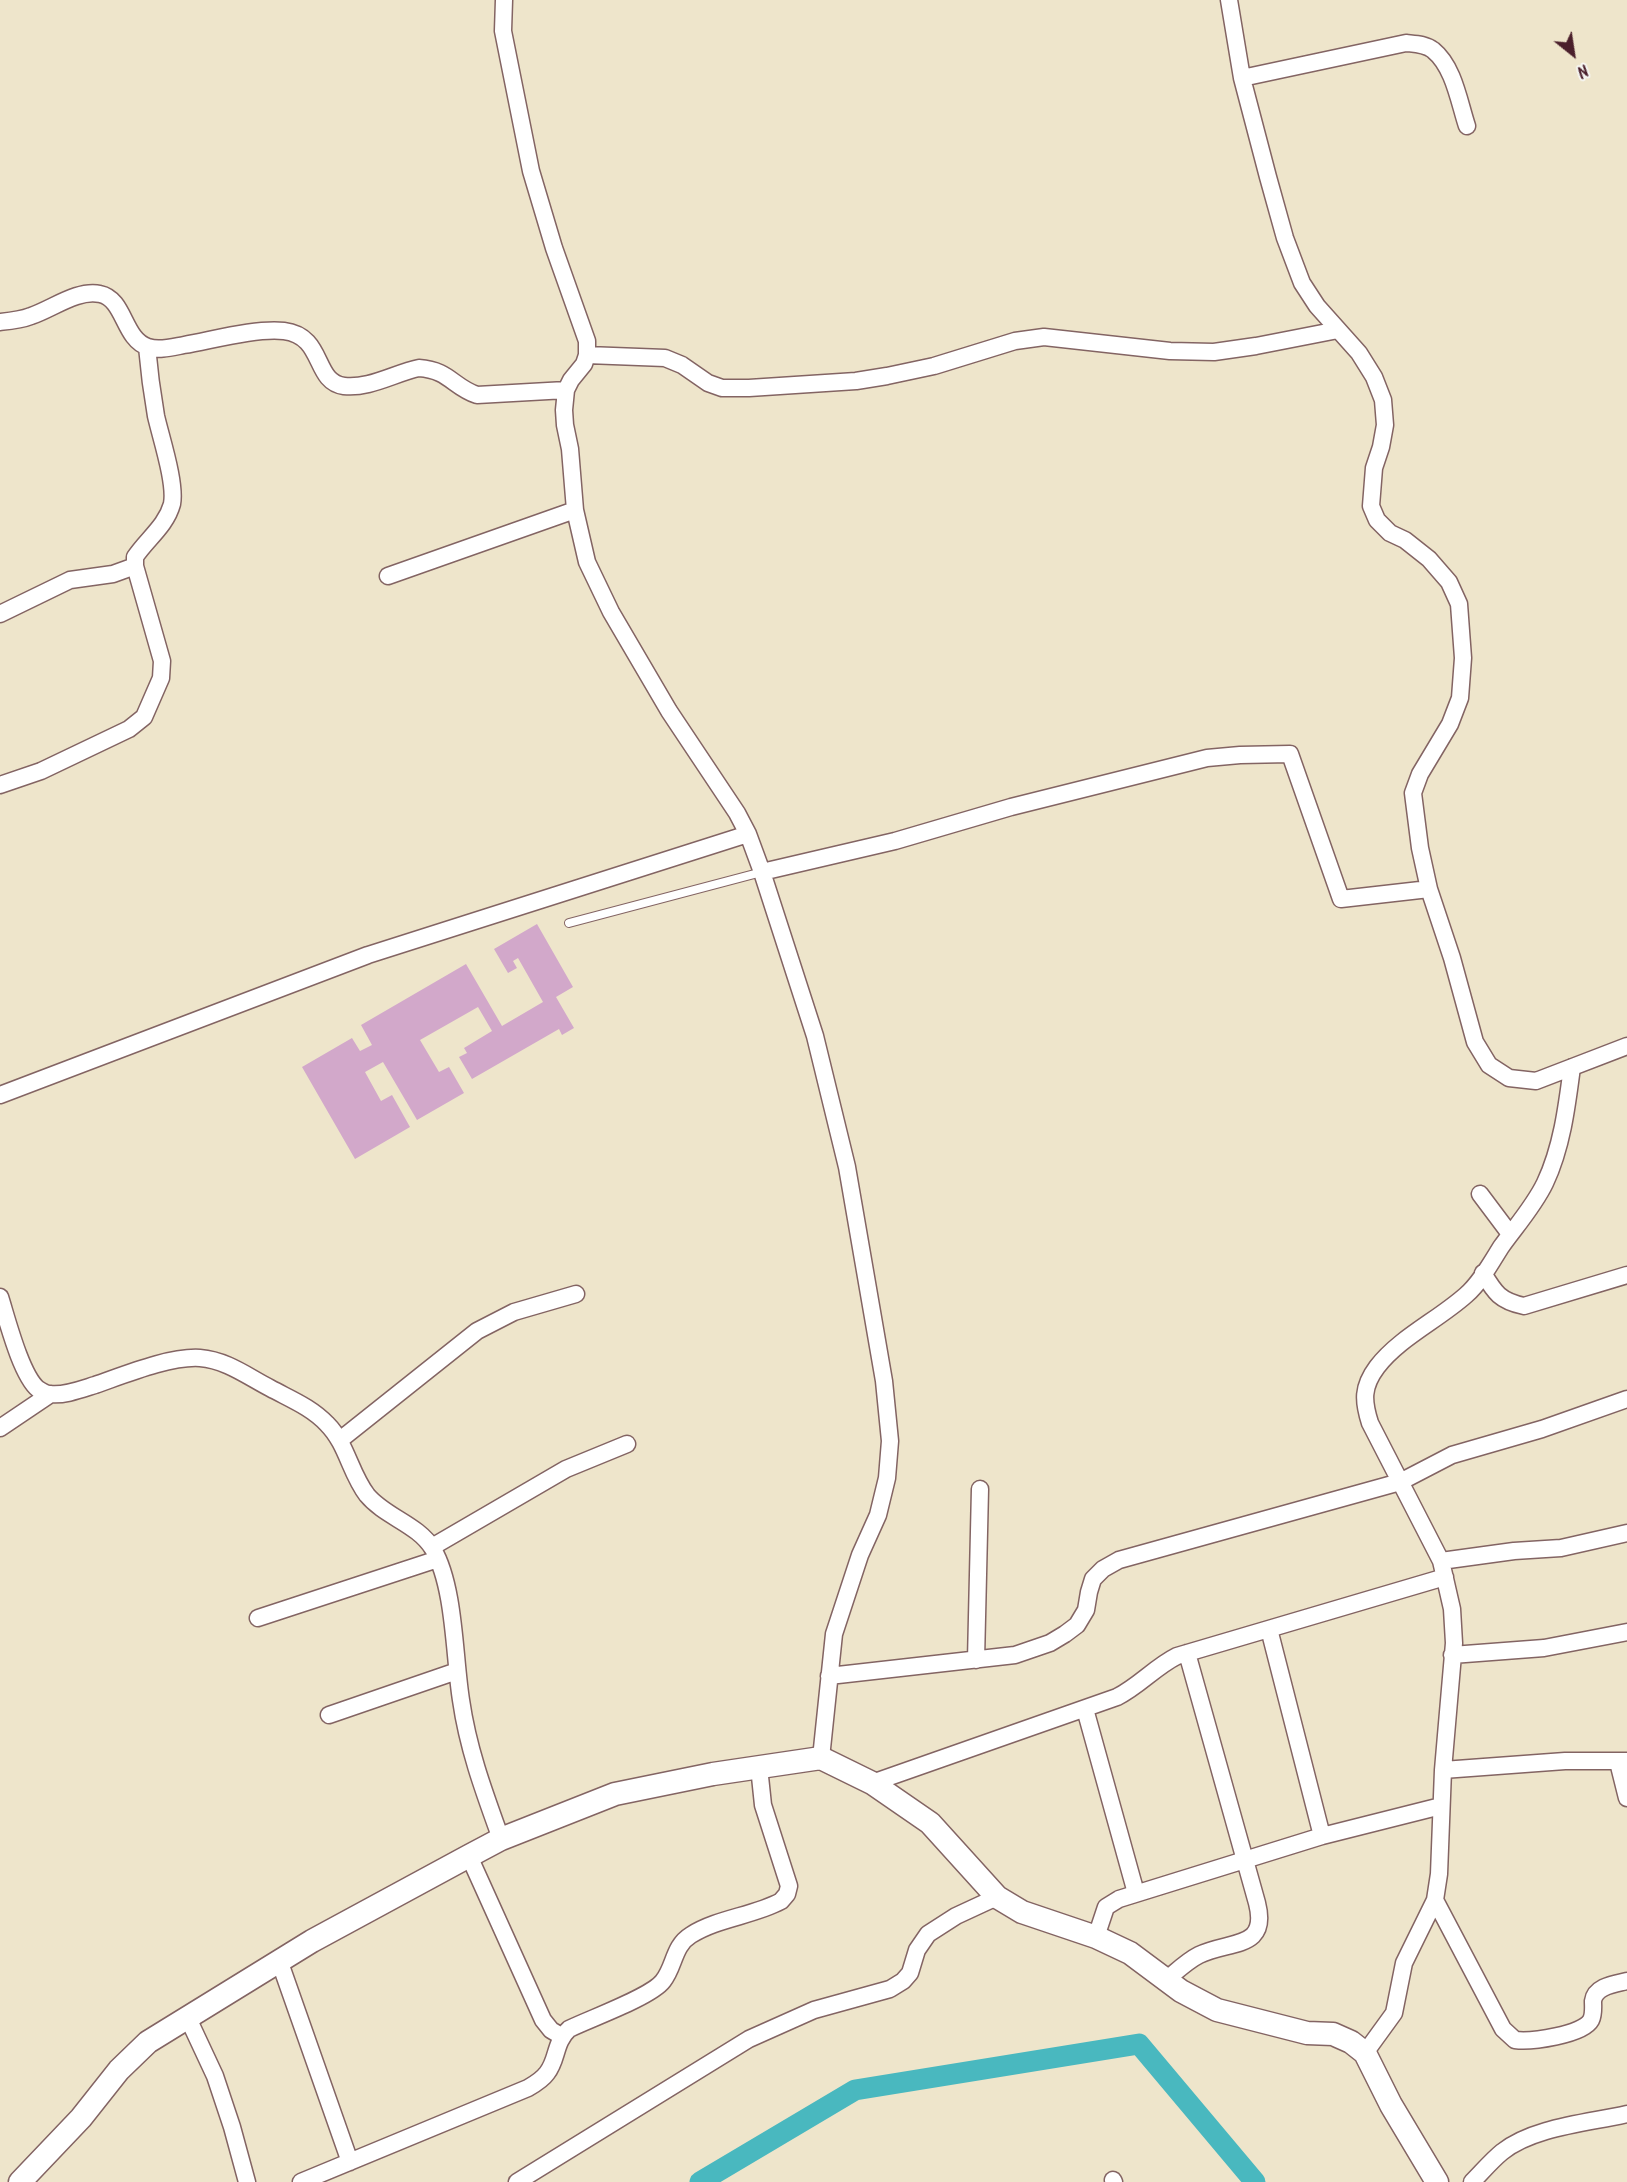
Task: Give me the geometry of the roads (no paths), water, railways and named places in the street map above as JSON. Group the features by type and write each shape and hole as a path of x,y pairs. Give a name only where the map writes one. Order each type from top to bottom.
{"street":[{"path":"504,0 503,31 531,171 554,248 587,341 587,355 584,364 566,390 565,425 570,449 575,510 587,562 611,612 669,711 737,813 748,834 814,1036 847,1167 884,1381 890,1441 887,1478 878,1515 860,1555 834,1634 821,1758"},
{"path":"1229,0 1242,78 1285,238 1302,283 1317,306 1359,353 1374,377 1383,400 1385,425 1374,468 1371,506 1377,520 1390,533 1405,540 1429,558 1449,582 1459,604 1463,658 1460,698 1450,724 1420,774 1413,792 1420,848 1429,889 1452,958 1475,1042 1489,1065 1509,1078 1536,1081 1627,1046"},
{"path":"1242,78 1406,44 1422,44 1432,49 1442,60 1451,77 1467,126"},
{"path":"0,322 30,317 76,297 102,294 112,300 134,338 147,347 168,348 267,331 284,331 300,335 310,344 328,377 337,384 345,386 357,386 420,368 444,373 470,393 477,395 566,390"},
{"path":"587,355 665,358 682,365 708,383 722,388 749,388 866,380 934,366 1015,341 1044,337 1170,351 1214,352 1338,330"},
{"path":"0,785 41,771 129,729 144,717 161,678 162,661 135,566 135,556 154,536 172,503 171,482 154,405 147,347"},
{"path":"388,576 575,510"},
{"path":"0,614 70,580 113,574 135,566"},
{"path":"762,872 895,841 1011,807 1207,758 1290,754 1341,899 1429,889"},
{"path":"0,1095 368,955 748,834"},
{"path":"1365,2053 1394,2013 1404,1963 1435,1900 1439,1874 1443,1770 1452,1655 1452,1609 1443,1569 1370,1423 1364,1402 1367,1383 1377,1366 1408,1338 1445,1313 1469,1293 1532,1206 1545,1182 1560,1143 1572,1067"},
{"path":"1480,1194 1510,1234"},
{"path":"1483,1273 1501,1298 1524,1306 1627,1275"},
{"path":"340,1440 477,1331 514,1312 576,1294"},
{"path":"0,1298 28,1375 38,1389 49,1395"},
{"path":"0,1428 49,1395 85,1388 166,1363 200,1358 237,1369 297,1402 327,1424 340,1440 354,1474 367,1494 376,1504 415,1529 435,1553 447,1585 457,1671 470,1752 501,1839"},
{"path":"829,1676 1015,1655 1050,1643 1077,1624 1086,1610 1093,1579 1103,1569 1119,1560 1400,1482 1452,1455 1542,1429 1627,1399"},
{"path":"258,1618 435,1553 566,1469 627,1444"},
{"path":"976,1660 980,1489"},
{"path":"872,1783 1085,1709 1129,1691 1156,1668 1177,1656 1269,1629 1443,1569 1514,1551 1561,1548 1627,1533"},
{"path":"1269,1629 1322,1836"},
{"path":"1452,1655 1544,1648 1627,1632"},
{"path":"1166,1980 1189,1960 1199,1955 1250,1938 1258,1931 1260,1913 1187,1653"},
{"path":"329,1715 457,1671"},
{"path":"1085,1709 1136,1893"},
{"path":"20,2182 81,2118 119,2070 148,2042 279,1960 501,1839 615,1794 759,1767 821,1758 872,1783 930,1824 997,1897 1022,1912 1096,1937 1131,1953 1181,1991 1217,2010 1307,2033 1333,2034 1350,2042 1365,2053 1391,2105 1437,2182"},
{"path":"1443,1770 1565,1761 1623,1762 1627,1798"},
{"path":"301,2182 534,2084 549,2071 561,2036 569,2029 654,1989 662,1982 669,1970 682,1941 692,1934 773,1906 781,1901 787,1894 789,1886 763,1805 759,1767"},
{"path":"1096,1937 1106,1907 1119,1899 1322,1836 1441,1806"},
{"path":"469,1856 543,2019 551,2030 561,2036"},
{"path":"517,2182 749,2039 814,2010 891,1989 903,1981 909,1973 916,1950 928,1934 956,1916 997,1897"},
{"path":"1435,1900 1503,2028 1515,2040 1536,2040 1585,2026 1590,2021 1594,1996 1599,1990 1627,1981"},
{"path":"279,1960 350,2162"},
{"path":"187,2016 215,2076 247,2182"},
{"path":"1472,2182 1503,2151 1527,2138 1548,2131 1627,2114"}],"lane":[{"path":"569,923 762,872"}],"waterway":[{"path":"700,2182 855,2090 1139,2044 1255,2182"}]}
